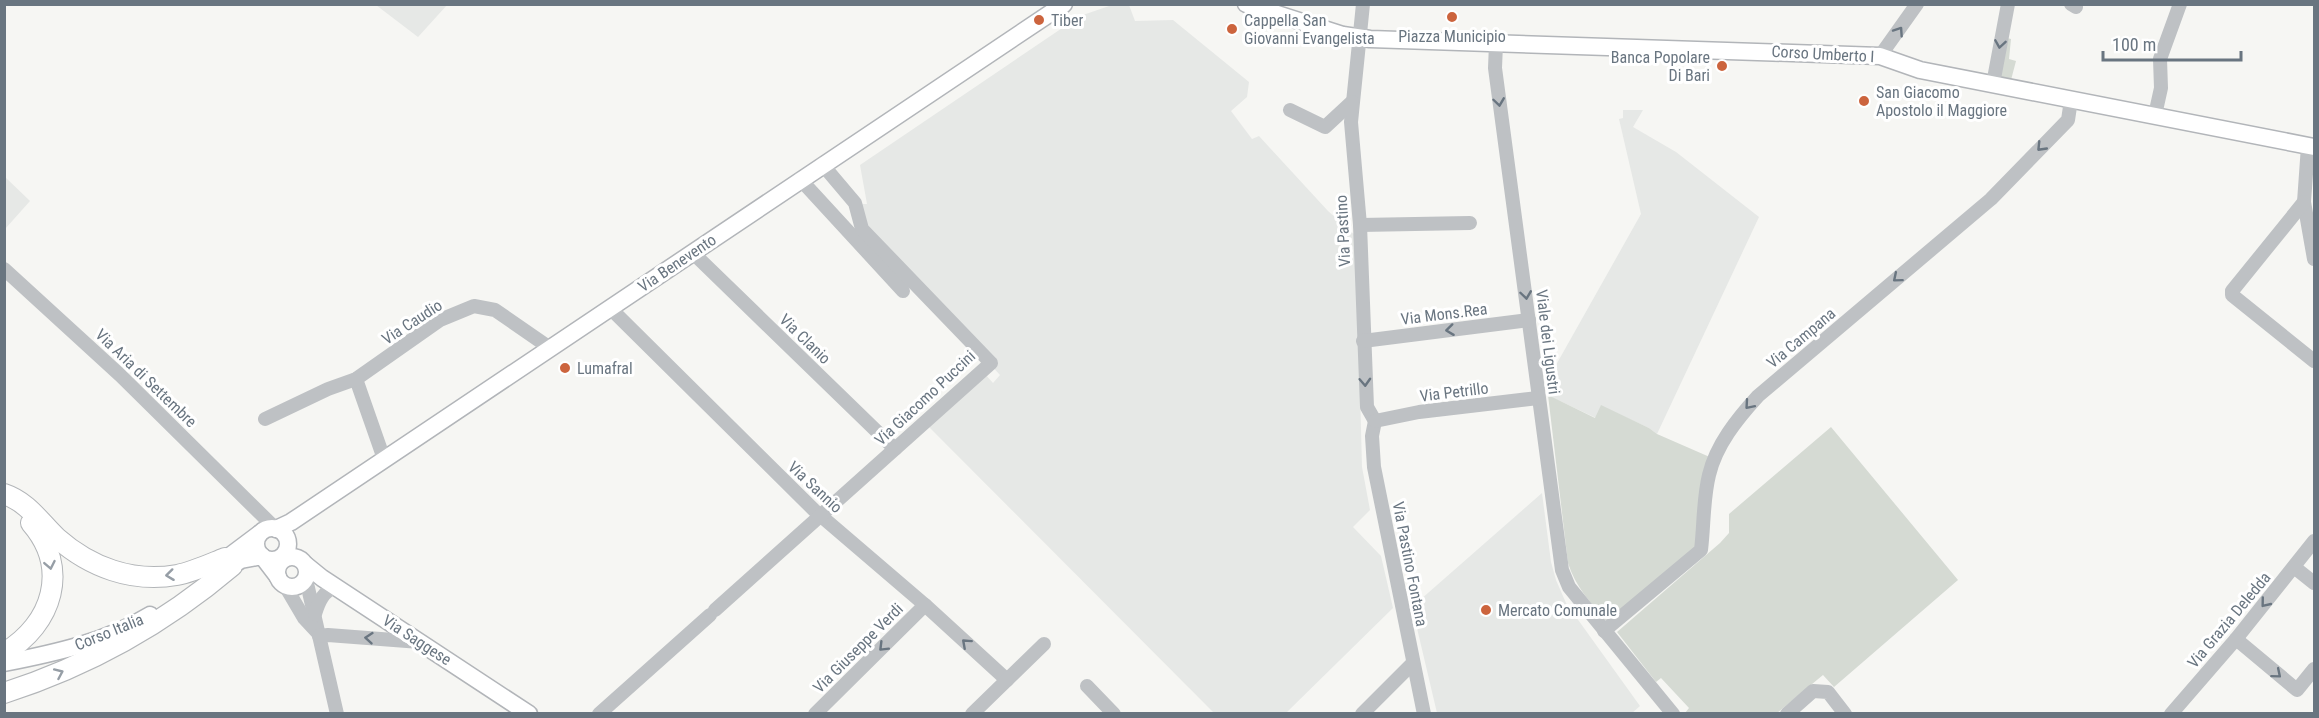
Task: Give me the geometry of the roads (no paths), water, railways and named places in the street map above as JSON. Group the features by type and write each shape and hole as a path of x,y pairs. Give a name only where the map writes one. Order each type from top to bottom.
{"highway":[{"path":"4,494 15,497 38,515 55,536 74,552 104,569 150,578 178,575 228,562"},
{"path":"4,504 26,518 37,530 46,548 52,583 50,600 37,627 15,647 4,653"},
{"path":"4,693 44,680 111,649 181,605 228,562"}],"main road":[{"name":"Via Benevento","path":"205,580 275,530 610,309 822,164 1064,4"},
{"path":"1246,4 1270,8 1334,32 1358,38"},
{"name":"Corso Umberto I","path":"1358,38 1880,56 1920,70 2311,146"},
{"path":"275,530 256,544 281,581 298,586 305,568"},
{"path":"262,556 276,559 284,555 287,546 275,530"},
{"path":"275,530 305,568"},
{"name":"Via Benevento","path":"228,562 262,556"},
{"path":"281,581 279,564 285,558 294,556 305,568"},
{"name":"Via Saggese","path":"305,568 336,586 529,714"},
{"name":"Corso Italia","path":"4,663 87,644 115,633 139,622 205,580"}],"street":[{"path":"1358,38 1363,4"},
{"path":"1880,56 1917,4"},
{"path":"1993,84 2008,4"},
{"path":"2155,115 2161,88 2160,59 2180,4"},
{"name":"Via Pastino","path":"1358,38 1351,122 1360,225 1367,407 1375,421"},
{"name":"Viale dei Ligustri","path":"1496,44 1495,68 1562,570 1569,587 1674,714"},
{"name":"Via Campana","path":"1604,631 1701,550 1708,476 1717,453 1734,423 1758,396 1991,198 2068,120 2071,100"},
{"path":"1290,110 1325,128 1352,102"},
{"path":"2311,146 2304,202 2310,220 2314,259"},
{"name":"Via Giacomo Puccini","path":"599,714 991,363 862,229 855,202 822,164"},
{"path":"800,179 903,291"},
{"path":"2304,202 2232,291 2232,295 2314,361"},
{"path":"1360,225 1470,223"},
{"name":"Via Clanio","path":"692,252 895,449"},
{"name":"Via Aria di Settembre","path":"4,269 120,375 262,513 275,530"},
{"name":"Via Caudio","path":"265,419 328,389 356,379 440,320 474,306 495,310 550,348"},
{"name":"Via Sannio","path":"610,309 821,516 1007,680"},
{"name":"Via Mons.Rea","path":"1363,341 1529,320"},
{"path":"356,379 384,459"},
{"name":"Via Petrillo","path":"1375,421 1419,412 1538,398"},
{"name":"Via Pastino Fontana","path":"1375,421 1372,436 1374,467 1424,714"},
{"path":"2294,567 2314,541"},
{"name":"Via Grazia Deledda","path":"2171,714 2294,567 2314,583"},
{"path":"305,568 337,714"},
{"path":"281,581 304,618 318,634 420,642"},
{"path":"315,614 322,596 327,590 336,586"},
{"name":"Via Giuseppe Verdi","path":"815,714 925,606"},
{"path":"2236,639 2297,690 2314,669"},
{"path":"972,714 1044,644"},
{"path":"1362,714 1413,663"},
{"path":"1087,686 1114,714"},
{"path":"1787,714 1813,691 1828,692 1845,714"}],"place":[{"name":"Piazza Municipio","path":"1452,17"},
{"name":"Tiber","path":"1039,20"},
{"name":"Cappella San Giovanni Evangelista","path":"1232,29"},
{"name":"Banca Popolare Di Bari","path":"1722,66"},
{"name":"San Giacomo Apostolo il Maggiore","path":"1864,101"},
{"name":"Lumafral","path":"565,368"},
{"name":"Mercato Comunale","path":"1486,610"}]}
